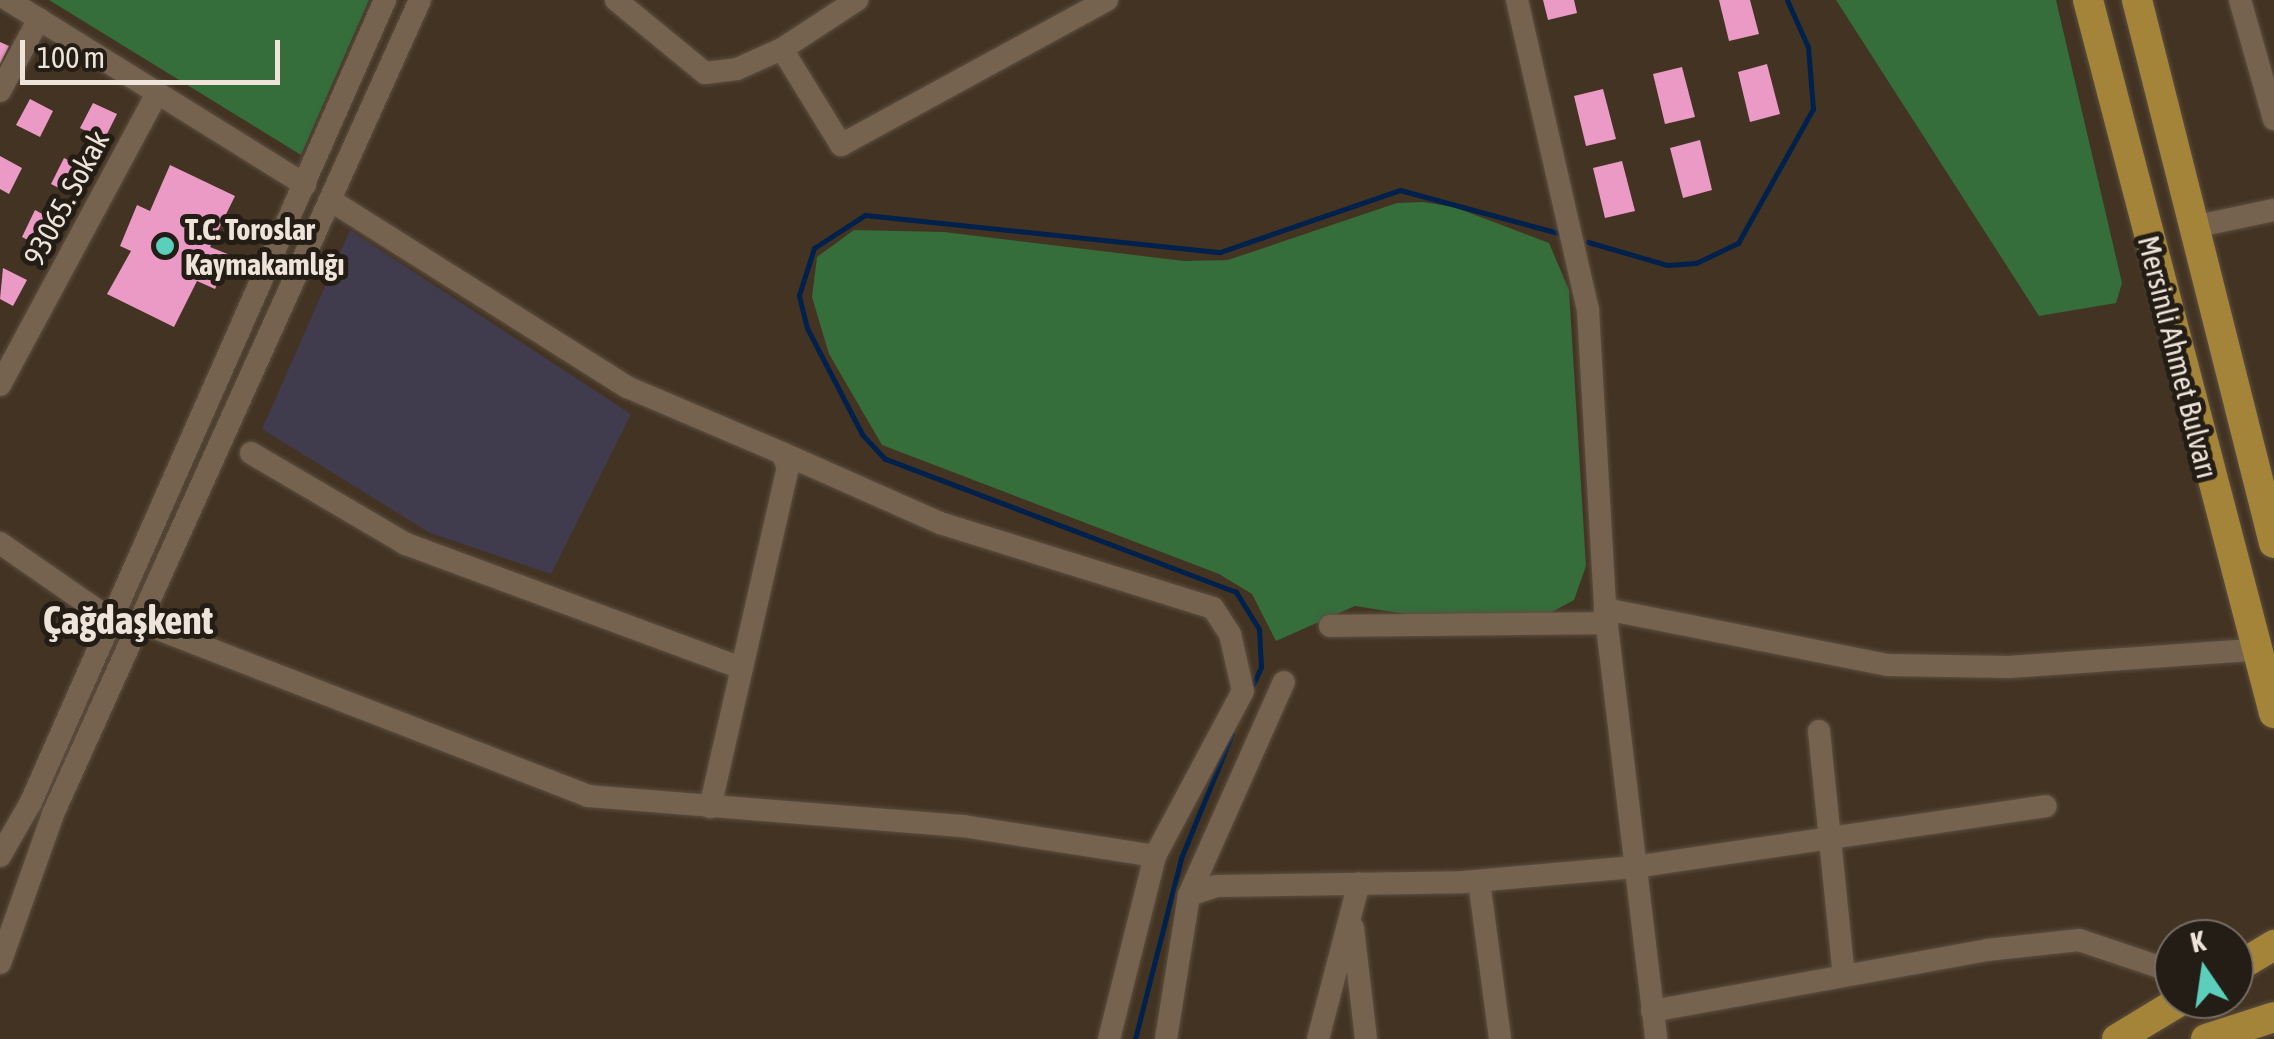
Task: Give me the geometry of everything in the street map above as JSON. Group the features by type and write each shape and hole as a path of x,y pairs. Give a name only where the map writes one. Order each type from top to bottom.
{"main road":[{"name":"Mersinli Ahmet Bulvarı","path":"2088,0 2254,650 2274,713"},
{"name":"Mersinli Ahmet Bulvarı","path":"2138,0 2274,543"},
{"path":"2117,1039 2154,1017"},
{"path":"2206,1039 2273,1020"}],"street":[{"path":"8,0 305,185"},
{"path":"0,856 31,802 386,0"},
{"path":"0,962 54,814 420,0"},
{"path":"616,0 705,73 737,69 782,49 857,0"},
{"path":"782,49 841,146 1108,0"},
{"path":"1518,0 1588,310 1606,616 1656,1039"},
{"path":"2240,0 2274,120"},
{"path":"0,91 39,20"},
{"name":"93065. Sokak","path":"0,385 157,93"},
{"path":"330,200 627,388 940,523 1213,608 1230,634 1243,691 1155,856 1109,1039"},
{"path":"2193,227 2274,210"},
{"path":"251,453 406,544 742,668"},
{"path":"710,807 788,467 782,454"},
{"path":"0,543 112,620"},
{"path":"1330,626 1606,616 1888,665 2009,667 2254,650"},
{"path":"140,622 588,796 962,826 1155,856"},
{"path":"1166,1039 1189,895 1284,682"},
{"path":"1818,731 1844,976"},
{"path":"1189,895 1218,886 1479,881 1634,867 2046,806"},
{"path":"1479,881 1500,1039"},
{"path":"1318,1039 1359,883"},
{"path":"1351,914 1366,1039"},
{"path":"1652,1011 2078,940 2154,965"}],"shaded area":[{"path":"350,230 631,414 551,574 430,533 262,429"}],"green space":[{"path":"49,0 369,0 301,155"},
{"path":"1836,0 2056,0 2122,283 2116,303 2039,316"},
{"path":"1397,203 1454,207 1549,243 1569,290 1586,566 1574,600 1550,613 1412,615 1355,606 1276,641 1252,594 1219,574 882,445 829,354 812,297 817,257 854,230 944,232 1184,261 1228,260"}],"building":[{"path":"1543,0 1574,0 1577,13 1548,20"},
{"path":"1719,0 1750,0 1759,34 1729,41"},
{"path":"0,42 9,46 0,64"},
{"path":"1767,64 1780,114 1750,122 1738,72"},
{"path":"1682,67 1695,117 1665,124 1653,74"},
{"path":"1603,89 1616,139 1586,146 1574,96"},
{"path":"30,99 53,111 40,137 16,125"},
{"path":"93,103 117,114 104,140 80,128"},
{"path":"1700,140 1712,190 1683,198 1670,148"},
{"path":"0,156 22,168 9,194 0,189"},
{"path":"64,158 88,170 75,196 51,184"},
{"path":"1622,161 1635,211 1605,218 1593,168"},
{"name":"T.C. Toroslar Kaymakamlığı","path":"170,165 235,196 210,247 230,255 215,289 197,281 174,327 107,294 131,251 120,246 137,205 150,211"},
{"path":"35,210 59,223 45,249 22,237"},
{"path":"3,268 27,280 13,306 0,299"}],"waterway":[{"path":"1588,242 1667,265 1696,263 1738,243 1813,109 1808,47 1787,0"},
{"path":"1252,687 1261,667 1259,629 1236,592 885,459 862,434 807,328 799,295 814,248 865,215 1220,252 1400,190 1558,233"},
{"path":"1135,1039 1181,858 1232,734"}],"place":[{"name":"T.C. Toroslar Kaymakamlığı","path":"165,246"}],"district":[{"name":"Çağdaşkent","path":"128,620"}]}
